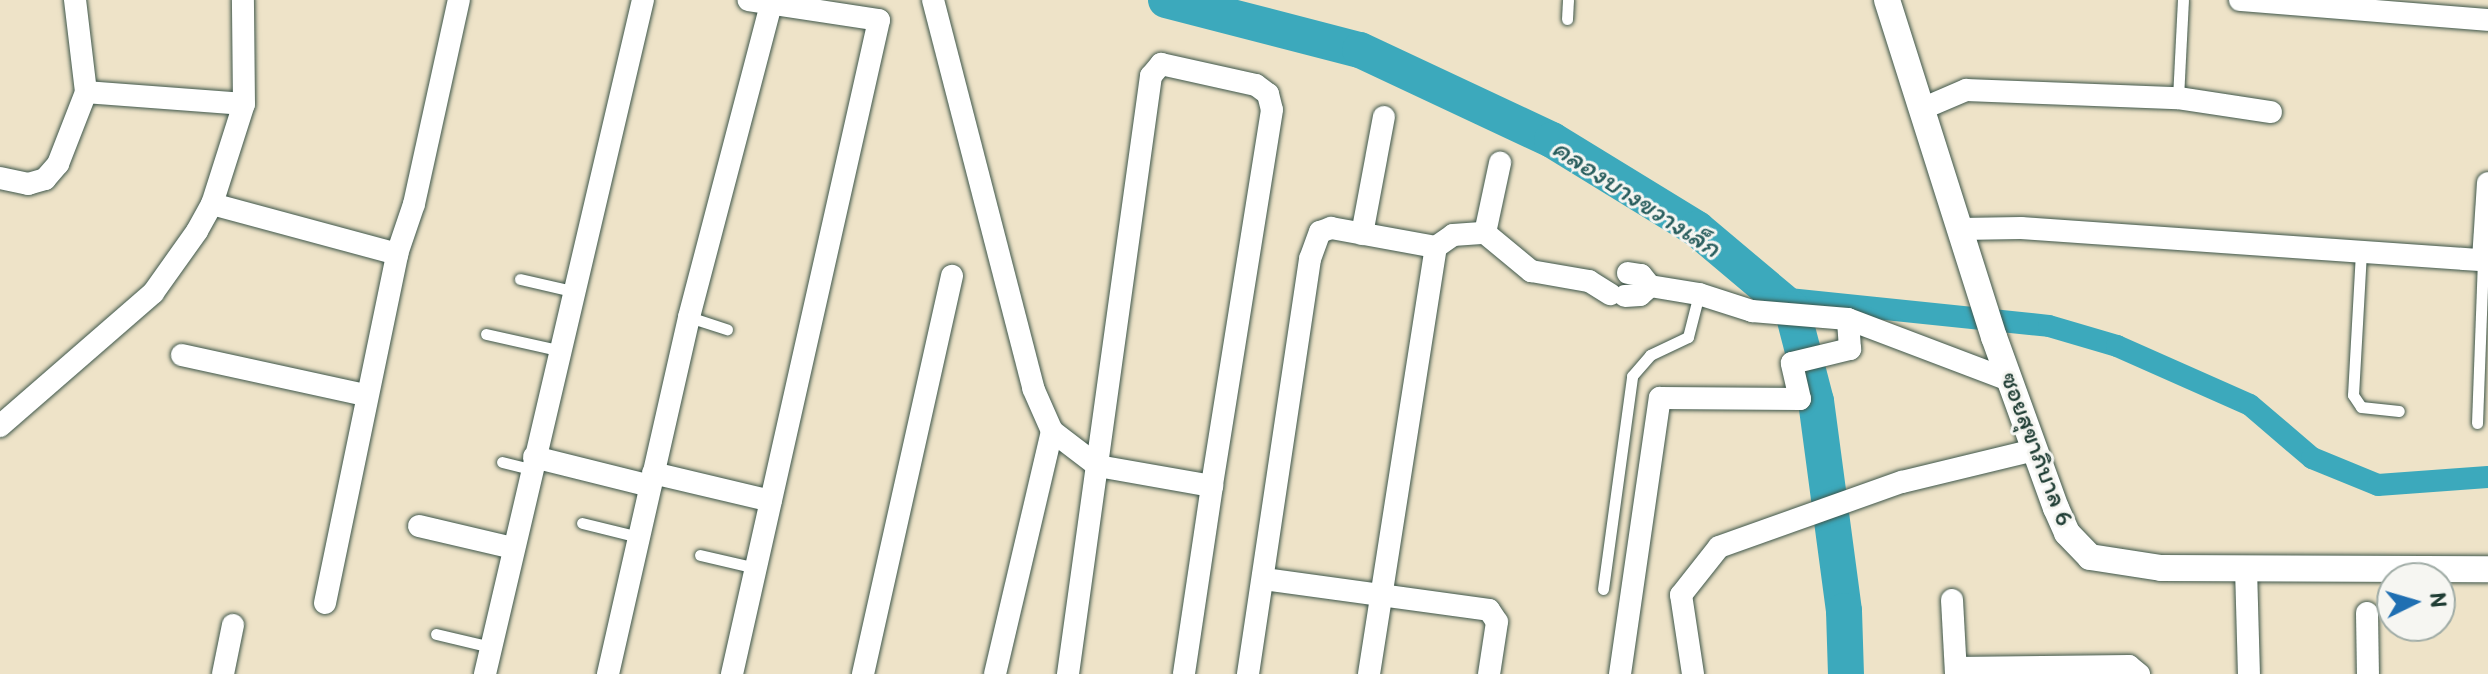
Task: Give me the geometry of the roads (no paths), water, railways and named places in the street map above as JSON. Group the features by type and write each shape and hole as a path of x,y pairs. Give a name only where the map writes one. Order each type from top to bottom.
{"street":[{"path":"0,178 28,184 45,179 58,164 86,92 75,0"},
{"path":"0,426 153,293 212,204 244,104 243,0"},
{"path":"325,603 397,254 414,204 459,0"},
{"path":"485,674 558,350 643,0"},
{"path":"933,0 1033,388 1052,431 1098,466 1212,486"},
{"name":"ซอยสุขาภิบาล 6","path":"1887,0 1924,108 1983,305 2034,450 2067,533 2090,557 2161,568 2488,569"},
{"path":"2240,0 2488,20"},
{"path":"608,674 760,2 879,20 732,674"},
{"path":"1068,674 1151,76 1161,64 1177,65 1256,85 1268,94 1272,110 1184,674"},
{"path":"1924,108 1966,90 2178,98 2271,112"},
{"path":"86,92 244,104"},
{"path":"1362,234 1384,117"},
{"path":"1485,233 1500,163"},
{"path":"1961,229 2021,228 2485,260 2488,183"},
{"path":"212,204 397,254"},
{"path":"1248,674 1310,259 1326,228 1436,247 1453,235 1485,233 1531,271 1619,284 1640,295 1650,286 1699,294 1752,311 1848,319 2007,373"},
{"path":"1369,674 1436,247"},
{"path":"863,674 952,276"},
{"path":"1620,674 1660,398 1800,399 1792,366 1796,361 1850,349 1848,319"},
{"path":"182,355 366,395"},
{"path":"995,674 1052,431"},
{"path":"1693,674 1681,595 1719,547 1902,482 2034,450"},
{"path":"533,463 652,479 771,501"},
{"path":"419,526 513,548"},
{"path":"2246,568 2249,674"},
{"path":"1264,579 1494,613 1497,622 1489,674"},
{"path":"1952,600 1956,671 2129,666 2139,674"},
{"path":"2367,613 2368,674"},
{"path":"223,674 233,625"}],"lane":[{"path":"1567,19 1568,0"},
{"path":"2178,98 2183,0"},
{"path":"2361,252 2353,395 2361,407 2399,411"},
{"path":"2477,423 2485,260"},
{"path":"520,279 572,291"},
{"path":"1603,589 1632,376 1650,355 1688,337 1699,294"},
{"path":"689,317 727,329"},
{"path":"486,334 558,350"},
{"path":"502,462 533,463"},
{"path":"582,523 639,537"},
{"path":"700,555 756,568"},
{"path":"436,634 491,647"}],"waterway":[{"name":"คลองบางขวางเล็ก","path":"1166,0 1360,50 1552,140 1697,229 1792,309 1816,401 1844,611 1846,674"},
{"path":"1779,298 2049,326 2117,346 2250,405 2312,458 2378,485 2488,477"}]}
